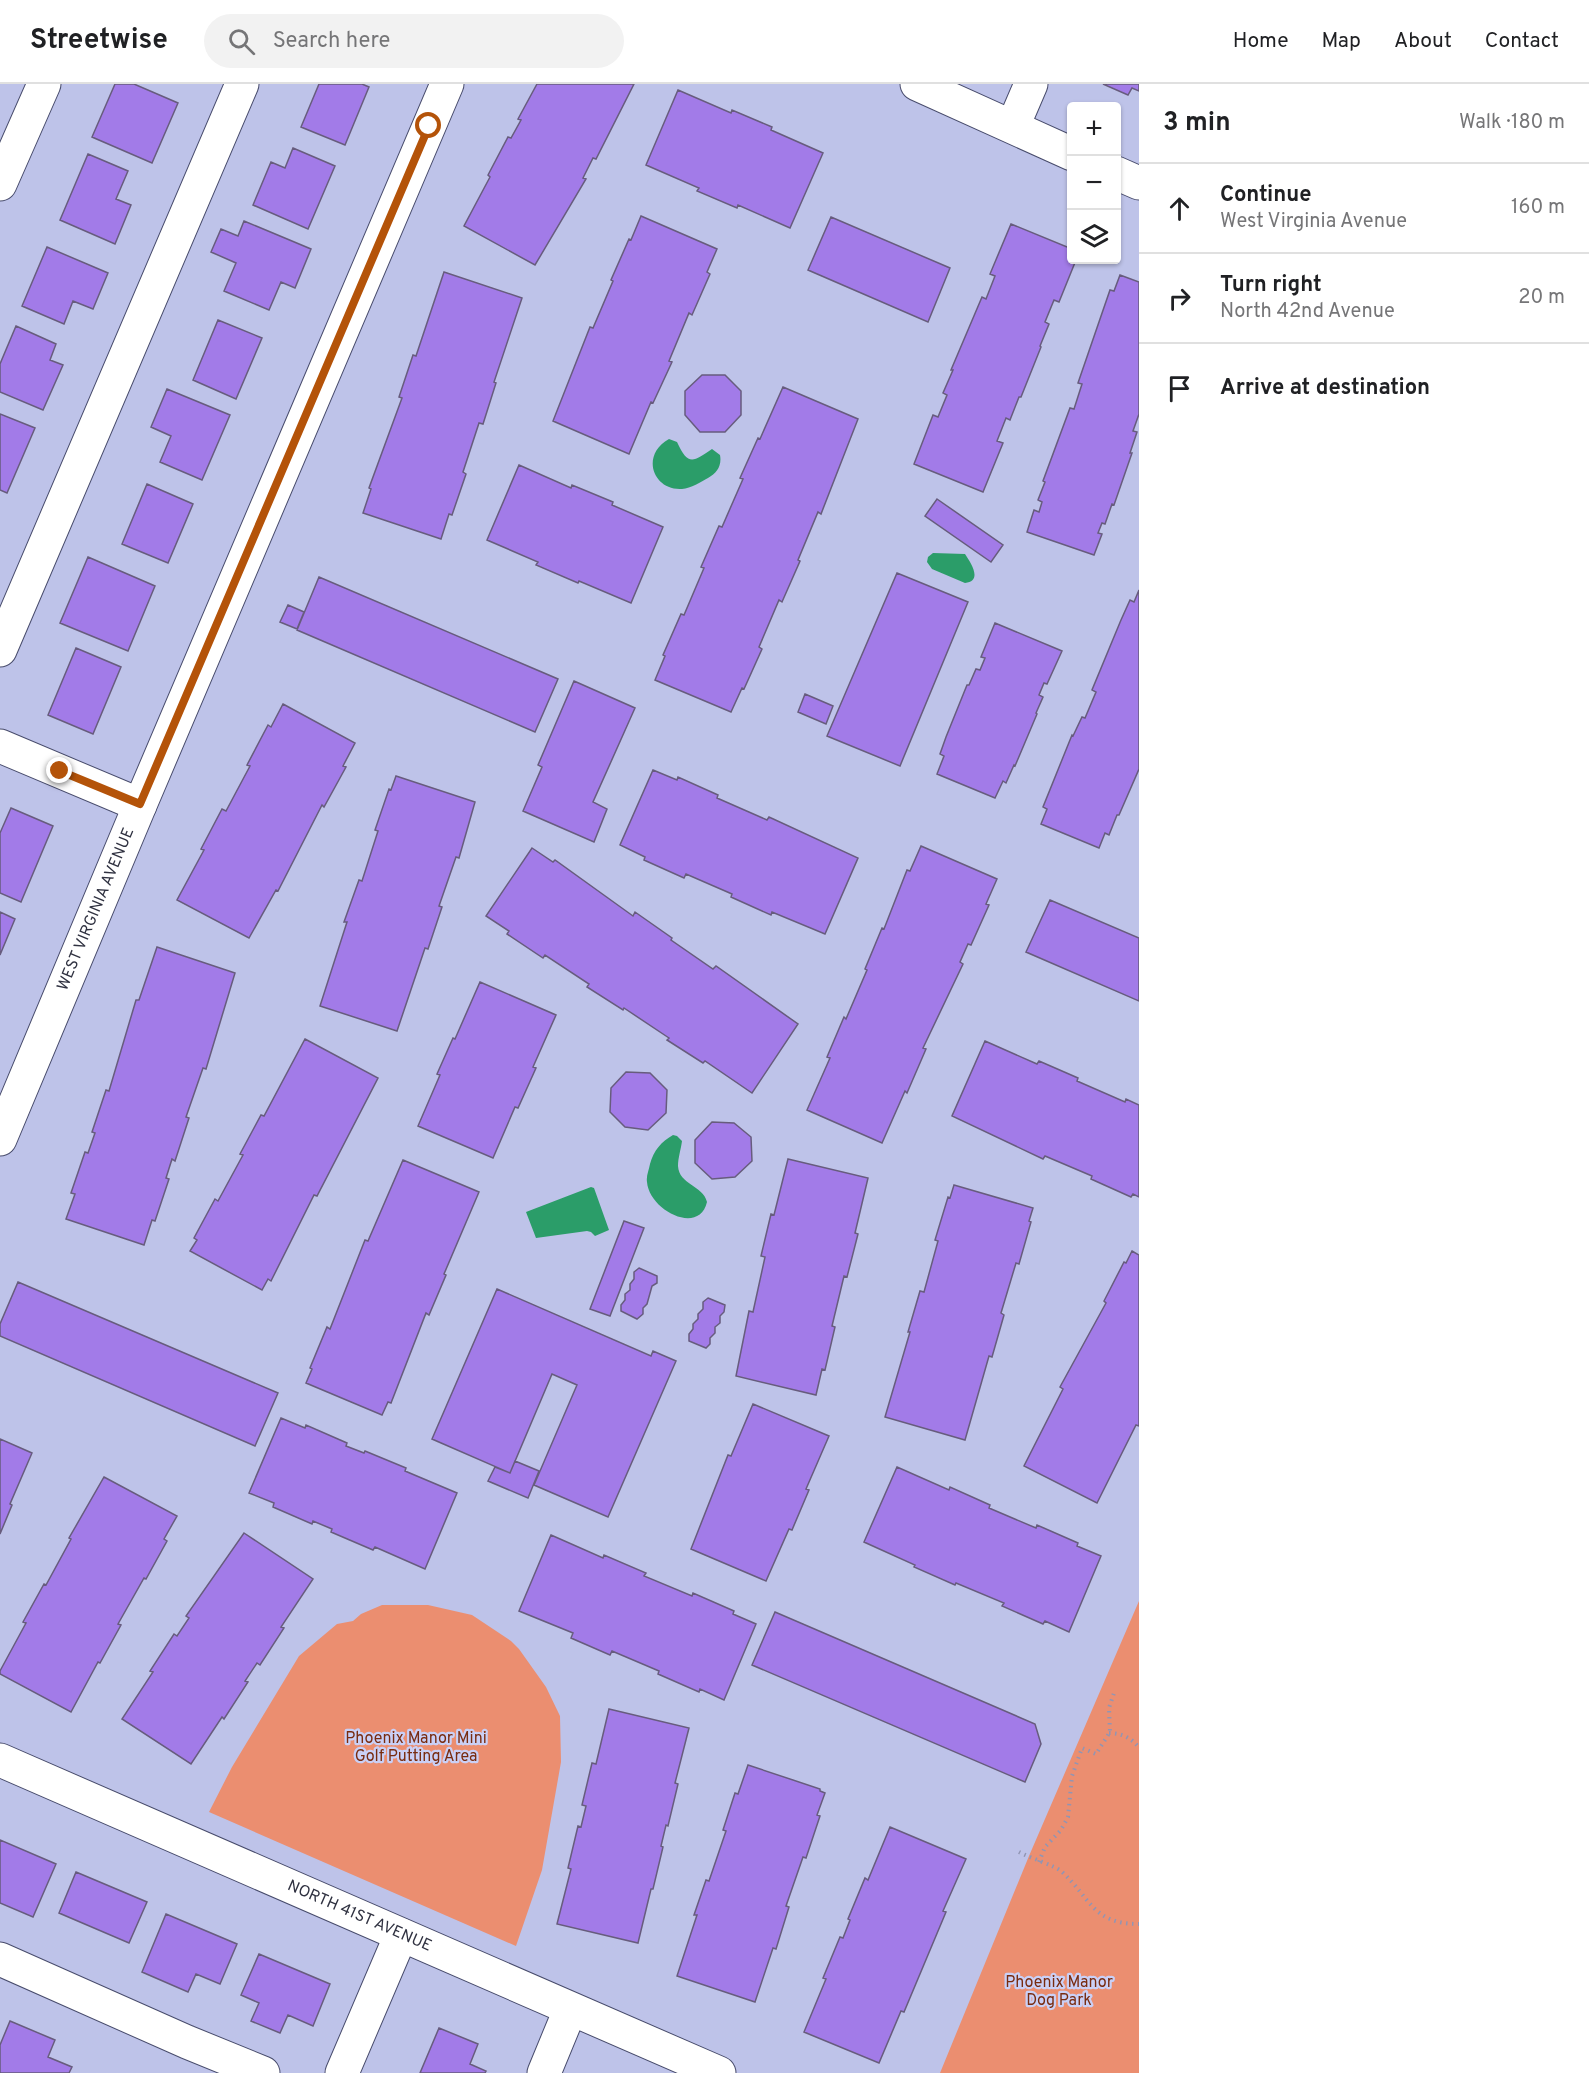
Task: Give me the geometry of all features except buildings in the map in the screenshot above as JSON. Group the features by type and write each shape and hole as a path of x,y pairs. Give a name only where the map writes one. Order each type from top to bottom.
{"street":[{"path":"0,184 44,84"},
{"path":"0,650 242,84"},
{"name":"WEST VIRGINIA AVENUE","path":"0,1139 447,84"},
{"path":"917,84 1067,152"},
{"path":"1013,126 1031,84"},
{"path":"1121,175 1139,183"},
{"path":"0,746 140,804"},
{"name":"NORTH 41ST AVENUE","path":"0,1760 719,2073"},
{"path":"342,2073 401,1935"},
{"path":"0,1959 263,2073"},
{"path":"544,2073 570,2010"}],"path":[{"path":"1039,1862 1045,1847 1061,1830 1068,1817 1072,1776 1082,1748 1096,1754 1108,1733 1109,1708 1115,1690"},
{"path":"1108,1733 1126,1737 1139,1748"},
{"path":"1018,1852 1060,1870 1089,1903 1113,1922 1139,1924"}],"green space":[{"name":"Phoenix Manor Dog Park","path":"1139,1601 1139,2073 940,2073 1029,1856"},
{"name":"Phoenix Manor Mini Golf Putting Area","path":"382,1605 428,1605 472,1615 519,1649 546,1687 560,1716 561,1762 542,1870 516,1946 209,1812 232,1767 299,1656 337,1624 353,1621 361,1614"}],"shaded area":[{"path":"669,439 677,442 684,455 691,459 700,457 712,449 720,455 718,469 699,483 682,489 664,484 657,478 653,462 660,446"},
{"path":"933,553 965,554 974,571 973,579 965,583 932,569 927,562 928,557"},
{"path":"673,1135 682,1141 678,1163 679,1172 705,1196 707,1202 702,1212 695,1217 685,1218 665,1210 656,1202 647,1182 650,1164 656,1151"},
{"path":"591,1187 594,1188 609,1230 595,1236 587,1231 536,1238 526,1212"}],"route":[{"path":"60,771 140,804 429,126"}]}
